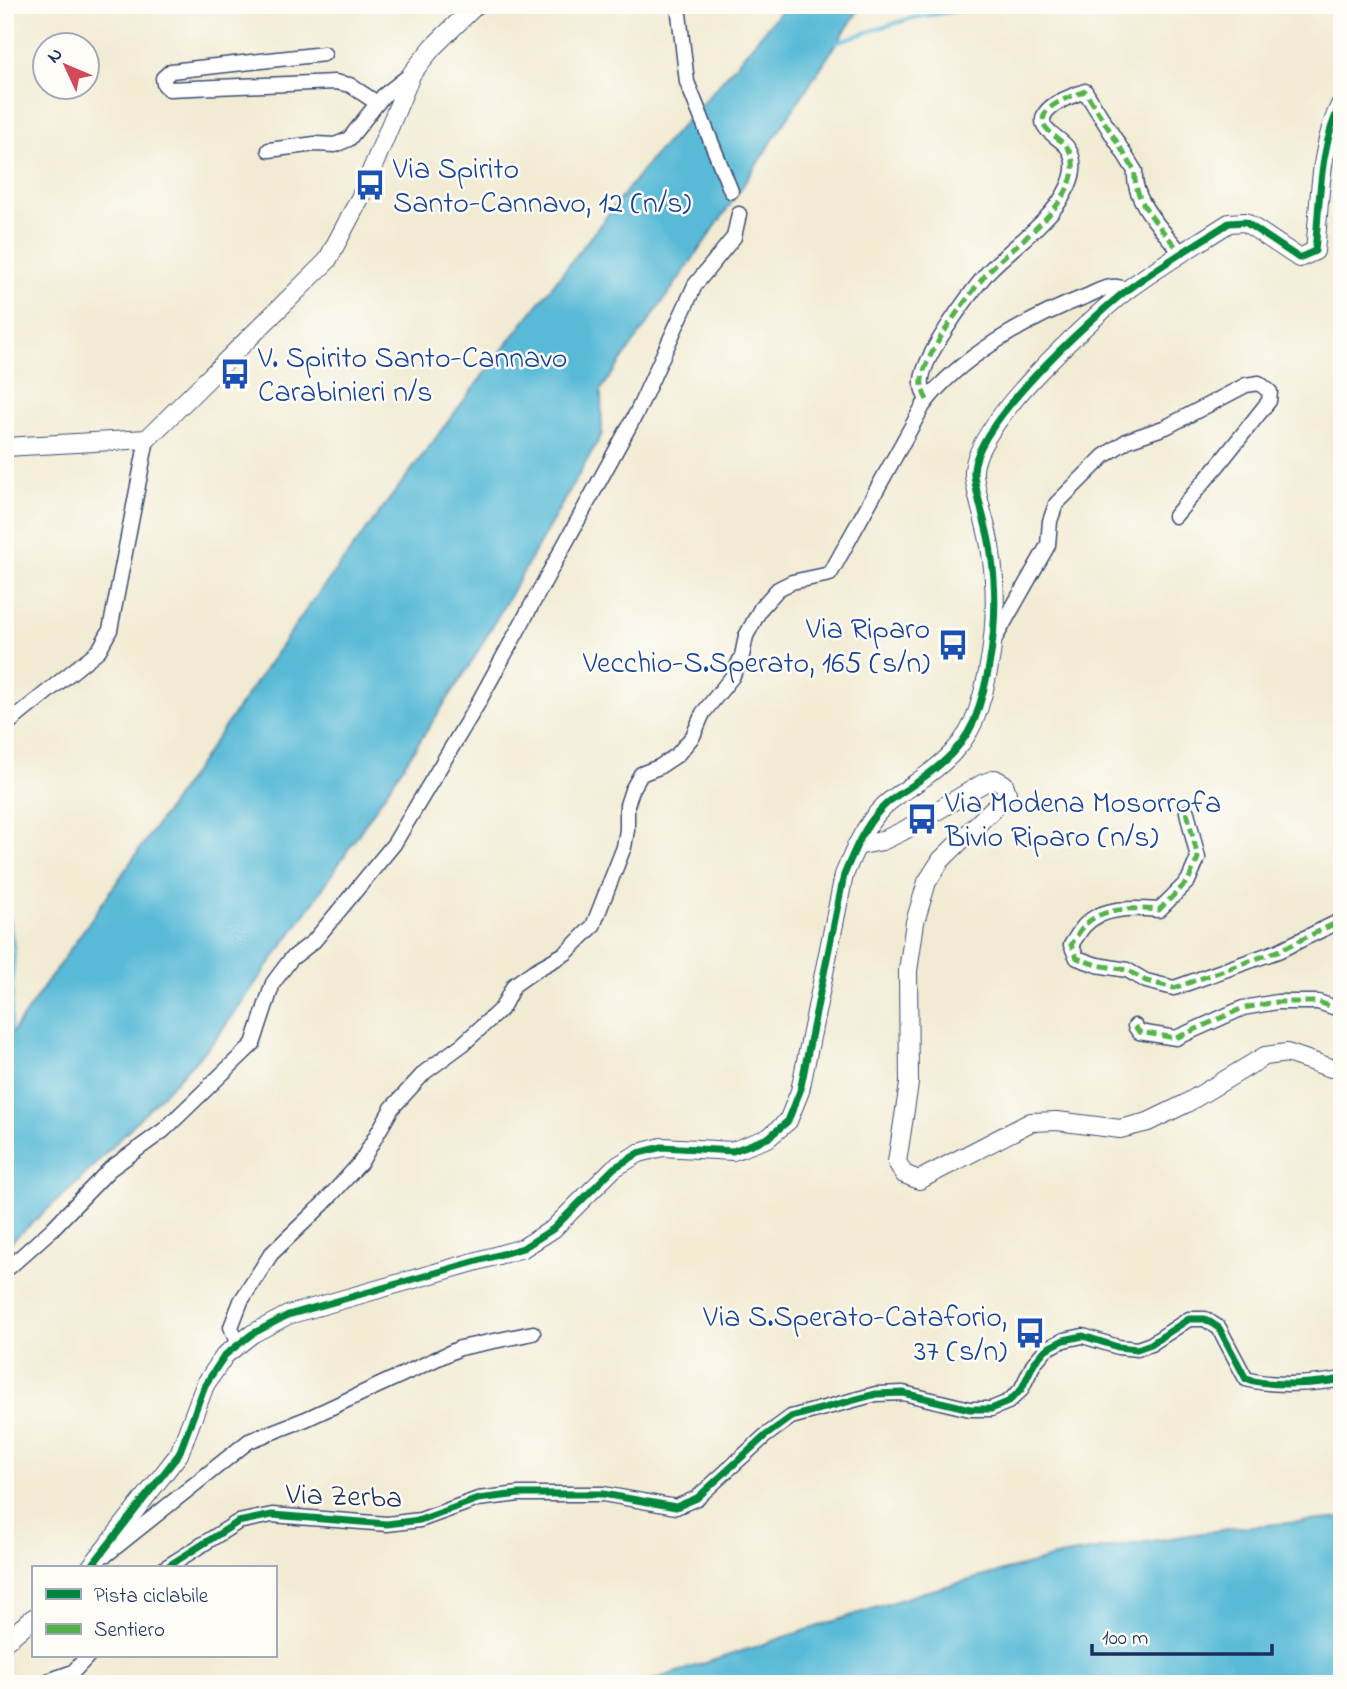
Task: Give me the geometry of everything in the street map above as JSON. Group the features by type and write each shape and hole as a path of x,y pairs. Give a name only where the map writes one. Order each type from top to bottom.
{"street":[{"path":"269,150 315,144 335,145 349,139 377,103 412,73 433,47 476,5"},
{"path":"678,5 687,82 731,191"},
{"path":"324,54 171,71 163,78 163,84 169,89 335,82 350,85 377,103"},
{"path":"5,726 99,650 110,630 147,439 327,261 360,198 412,73"},
{"path":"927,400 921,383 932,351 989,271 1044,220 1064,193 1074,172 1068,148 1044,126 1043,119 1046,111 1065,99 1085,91 1135,170 1134,183 1148,211 1182,254"},
{"path":"92,1566 179,1454 205,1385 225,1355 238,1345 288,1315 523,1248 553,1229 614,1168 639,1153 663,1147 733,1151 768,1138 788,1121 800,1091 844,875 856,846 873,818 886,804 933,770 961,745 978,712 992,643 996,589 991,551 974,473 978,451 992,427 1053,356 1128,289 1229,223 1245,222 1298,258 1315,251 1322,175 1332,124 1341,103"},
{"path":"5,1270 51,1230 110,1169 164,1130 253,1044 273,983 291,959 314,941 394,844 477,705 637,412 695,285 734,237 739,214"},
{"path":"238,1345 231,1327 241,1301 271,1254 323,1204 361,1162 392,1108 425,1072 464,1044 502,1008 514,985 566,953 593,926 624,847 627,805 641,774 659,767 677,755 693,736 703,713 732,677 742,656 746,636 761,608 778,589 792,582 830,573 927,400 948,378 982,351 1025,323 1112,287 1128,289"},
{"path":"992,643 1048,545 1050,521 1056,504 1104,456 1128,440 1166,427 1246,385 1259,383 1270,392 1269,401 1175,516"},
{"path":"5,447 147,439"},
{"path":"856,846 882,841 930,817 982,784 995,779 1004,784 1007,793 942,860 927,882 915,922 908,971 909,1084 897,1162 904,1174 919,1180 1031,1122 1057,1121 1120,1129 1148,1122 1185,1104 1265,1056 1287,1053 1331,1068 1342,1069"},
{"path":"1187,812 1198,858 1188,881 1159,910 1129,908 1105,913 1085,925 1071,945 1077,958 1097,965 1127,970 1146,981 1174,988 1278,951 1342,920"},
{"path":"1135,1026 1139,1032 1176,1038 1244,1008 1278,1002 1318,1002 1342,1010"},
{"name":"Via Zerba","path":"168,1566 238,1522 272,1515 387,1524 420,1520 478,1499 519,1494 603,1494 676,1507 697,1498 765,1436 791,1417 876,1394 903,1393 970,1409 991,1409 1008,1402 1021,1390 1034,1363 1046,1349 1063,1340 1083,1336 1118,1347 1137,1349 1151,1344 1188,1319 1205,1319 1219,1328 1246,1379 1259,1383 1326,1382 1342,1379"},
{"path":"92,1566 249,1441 306,1419 460,1348 533,1333"},
{"path":"5,1642 32,1619"},
{"path":"39,1684 73,1672 86,1658"}],"water":[{"path":"786,5 862,5 724,214 601,390 602,434 470,665 311,906 214,1041 76,1184 5,1247 5,1043 306,610 493,362 653,157"},
{"path":"1342,1518 1342,1674 1184,1684 640,1684 921,1593 1059,1556 1233,1528"}],"waterway":[{"path":"836,42 912,18 997,5"},
{"path":"5,898 14,950 10,1039"}],"marked path":[{"path":"927,400 922,387 923,374 928,360 948,327 988,272 1050,214 1068,187 1072,176 1072,156 1067,147 1043,124 1048,109 1060,101 1085,91 1135,171 1135,183 1144,205 1182,254"},
{"path":"1187,812 1198,858 1188,881 1159,910 1119,910 1091,919 1071,945 1077,958 1097,965 1127,970 1146,981 1174,988 1278,951 1342,920"},
{"path":"1135,1026 1139,1032 1176,1038 1243,1008 1277,1002 1318,1002 1342,1010"}],"cycle path":[{"path":"92,1566 179,1454 205,1385 225,1355 252,1334 288,1315 523,1248 553,1229 614,1168 639,1153 662,1147 733,1151 768,1138 788,1121 800,1091 844,875 856,848 870,822 883,807 934,770 960,744 978,710 988,672 994,632 995,592 990,543 974,475 978,455 991,430 1035,376 1110,304 1152,272 1229,223 1245,222 1299,258 1315,251 1325,155 1334,118 1342,101"},
{"path":"168,1566 238,1522 272,1515 387,1524 420,1520 478,1499 519,1494 603,1494 676,1507 697,1498 765,1436 791,1417 876,1394 903,1393 970,1409 991,1409 1008,1402 1021,1390 1034,1363 1046,1349 1064,1340 1083,1336 1118,1347 1137,1349 1151,1344 1189,1319 1205,1319 1219,1328 1246,1379 1294,1384 1342,1379"}],"place":[{"name":"Via Spirito Santo-Cannavo, 12 (n/s)","path":"370,185"},
{"name":"V. Spirito Santo-Cannavo Carabinieri n/s","path":"235,374"},
{"name":"Via Riparo Vecchio-S.Sperato, 165 (s/n)","path":"953,645"},
{"name":"Via Modena Mosorrofa Bivio Riparo (n/s)","path":"922,819"},
{"name":"Via S.Sperato-Cataforio, 37 (s/n)","path":"1030,1333"}]}
